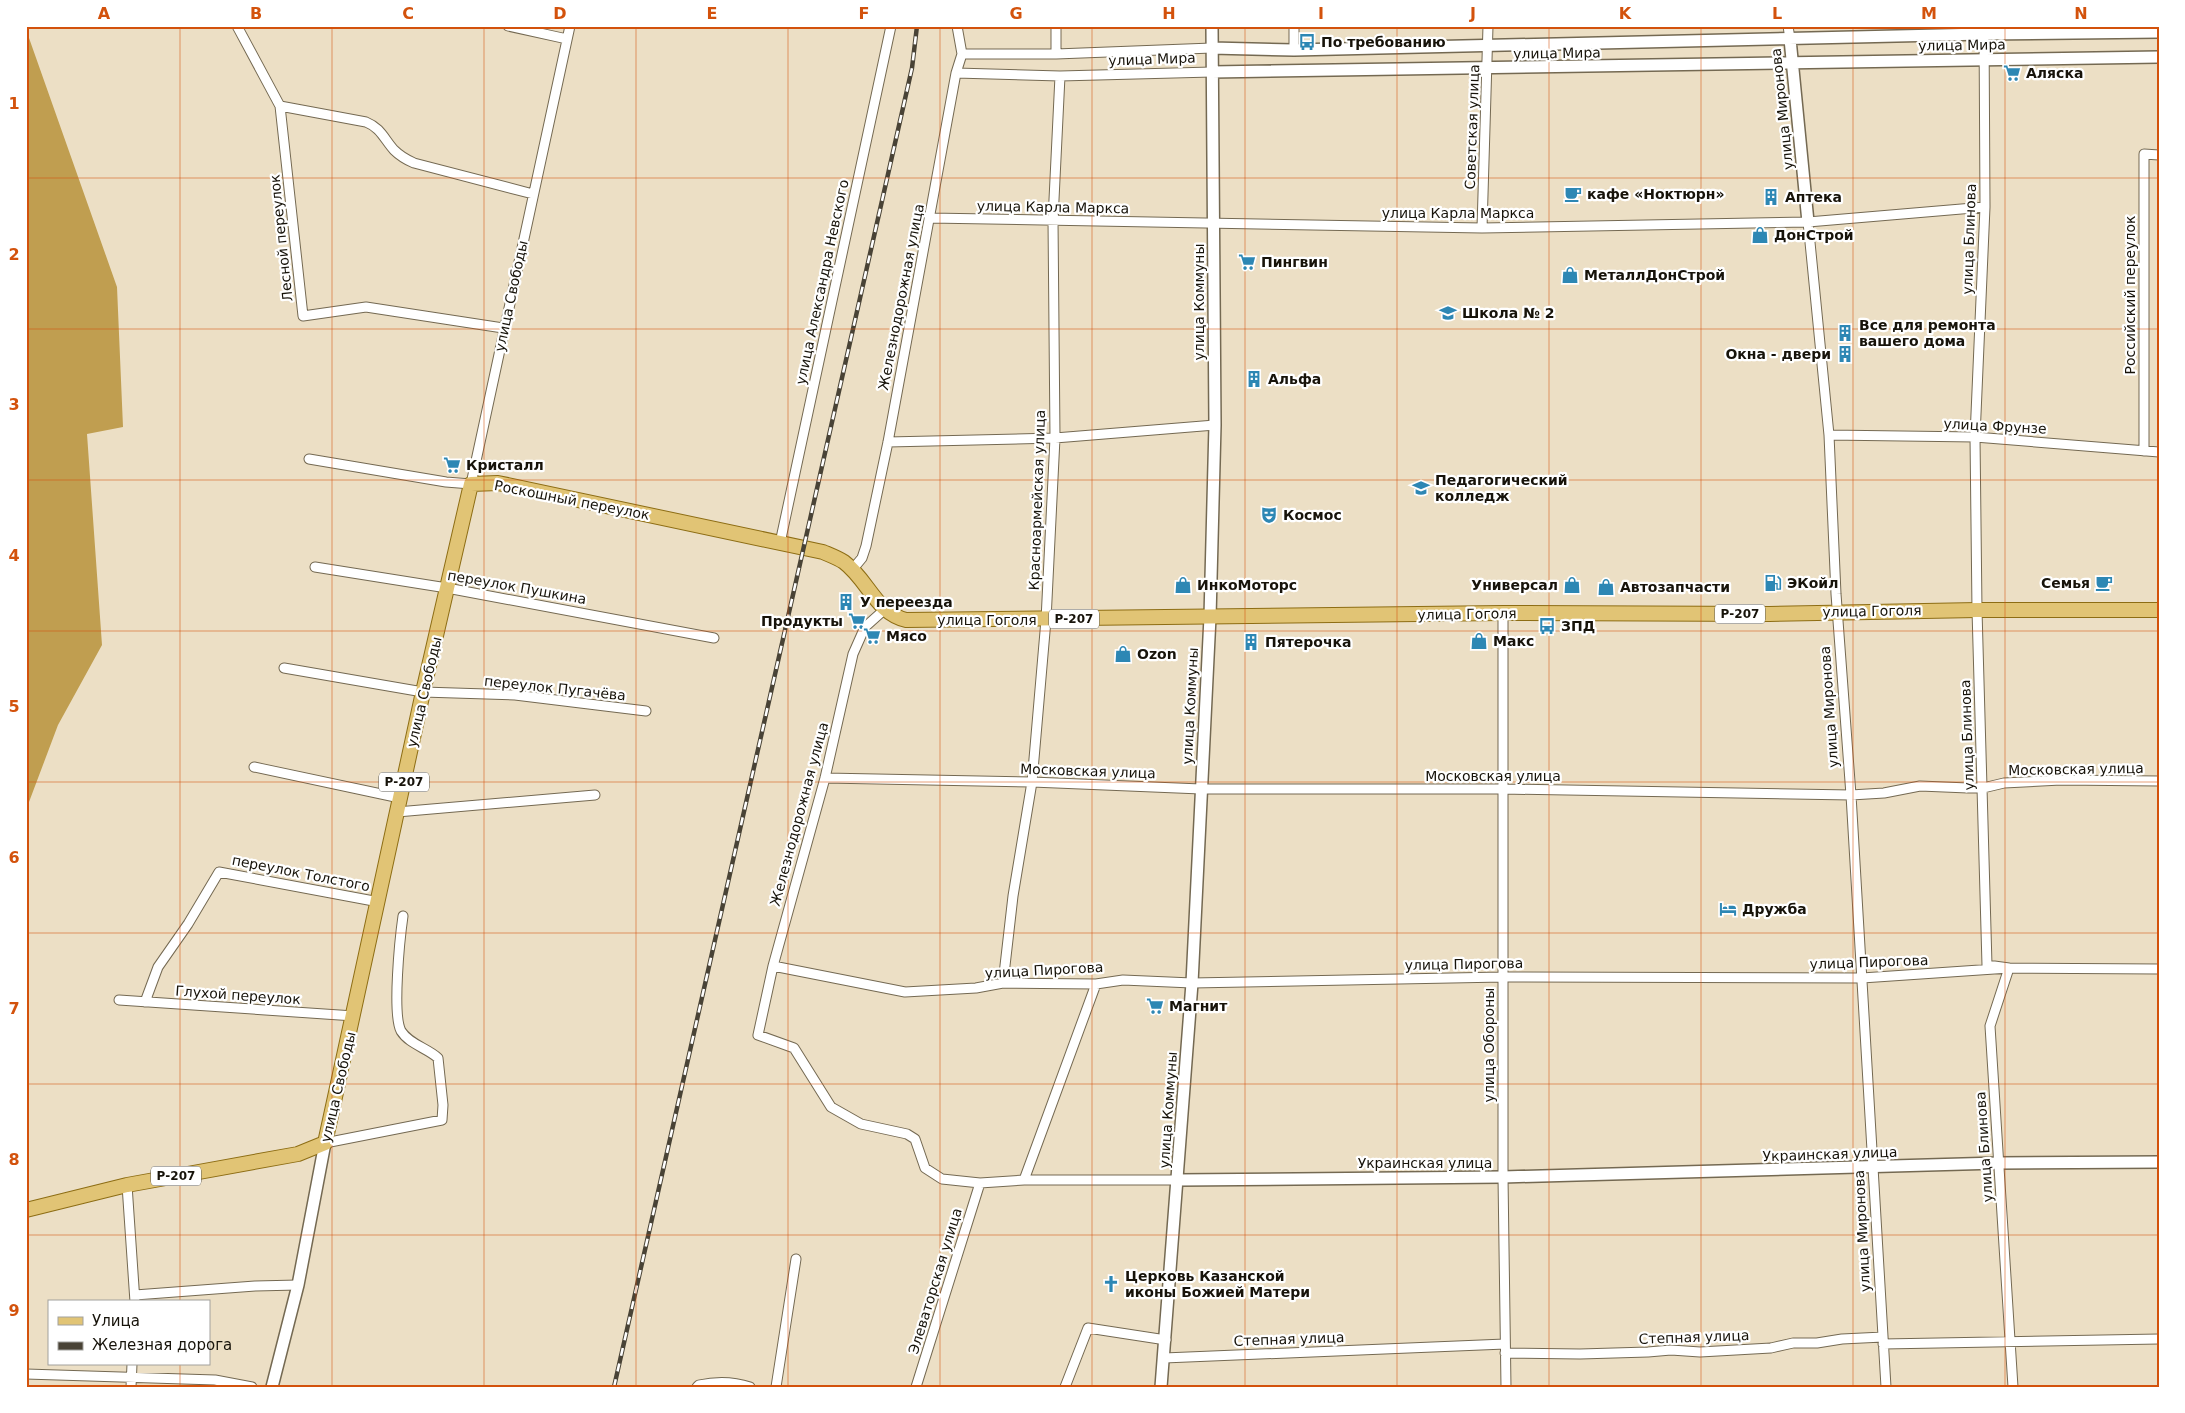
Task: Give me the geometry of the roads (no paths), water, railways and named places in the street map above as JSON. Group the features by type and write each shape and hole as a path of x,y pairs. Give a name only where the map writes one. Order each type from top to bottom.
{"main road":[{"name":"Роскошный переулок","path":"471,484 498,483 803,548"},
{"name":"улица Свободы","path":"325,1142 379,902 423,692 471,484"},
{"name":"улица Гоголя","path":"803,548 834,557 852,570 884,610 896,618 906,620 1046,620 1504,613 1770,614 1977,610 2159,610"},
{"name":"Р-207","path":"26,1210 127,1185 298,1154 325,1142"}],"street":[{"path":"237,26 280,106 366,122 374,125 382,132 402,157 414,163 533,194"},
{"path":"508,26 568,39"},
{"name":"улица Свободы","path":"471,484 503,328 570,26"},
{"name":"улица Александра Невского","path":"780,543 891,26"},
{"name":"Железнодорожная улица","path":"852,570 862,558 866,546 888,442 956,73 962,54 957,26"},
{"path":"1056,26 1056,54"},
{"name":"улица Коммуны","path":"1161,1387 1192,983 1210,616 1214,425 1212,26"},
{"path":"1294,26 1294,50"},
{"name":"Советская улица","path":"1482,228 1488,26"},
{"name":"улица Миронова","path":"1788,26 1830,435 1838,612 1851,795 1886,1387"},
{"name":"улица Мира","path":"962,54 1056,54 1212,48 1294,50 1487,47 1790,39 1984,30 2159,32"},
{"name":"улица Блинова","path":"1984,30 1985,208 1975,438 1977,610 1987,965 2009,968 1990,1026 2013,1387"},
{"name":"улица Мира","path":"956,73 1060,76 2159,57"},
{"name":"Красноармейская улица","path":"1003,983 1013,896 1032,782 1046,620 1055,438 1053,220 1060,76"},
{"name":"Лесной переулок","path":"280,106 303,316 366,308 503,328"},
{"name":"Российский переулок","path":"2144,451 2144,154 2159,155"},
{"name":"улица Карла Маркса","path":"930,218 1482,228 1808,222 1985,208"},
{"path":"888,442 1055,438 1214,425"},
{"name":"улица Фрунзе","path":"1830,435 1975,438 2159,452"},
{"name":"Роскошный переулок","path":"309,459 446,482 471,484"},
{"name":"переулок Пушкина","path":"315,567 447,588 714,638"},
{"name":"Железнодорожная улица","path":"758,1035 773,966 824,778 853,654 865,627 884,610"},
{"name":"улица Обороны","path":"1504,613 1503,1177 1506,1387"},
{"name":"переулок Пугачёва","path":"284,668 423,692 515,695 646,711"},
{"path":"254,767 399,805 595,795"},
{"name":"Московская улица","path":"824,778 1032,782 1201,789 1503,789 1851,795 1884,793 1920,786 1983,788 2004,783 2061,780 2159,781"},
{"name":"переулок Толстого","path":"145,1002 158,967 188,924 219,872 379,902"},
{"path":"325,1142 442,1120 444,1105 438,1058 408,1039 400,1029 398,949 403,916"},
{"name":"улица Пирогова","path":"773,966 905,992 976,988 1003,983 1096,984 1123,980 1192,983 1503,977 1862,978 2009,968 2159,969"},
{"path":"1024,1180 1096,984"},
{"name":"Глухой переулок","path":"120,1000 354,1016"},
{"name":"Украинская улица","path":"758,1035 794,1048 831,1107 861,1124 907,1134 915,1139 925,1168 942,1179 980,1183 1024,1180 1503,1177 1998,1163 2159,1162"},
{"name":"улица Свободы","path":"272,1387 298,1285 325,1142"},
{"name":"Элеваторская улица","path":"916,1387 980,1183"},
{"path":"127,1185 135,1298 255,1286 298,1285"},
{"path":"776,1387 796,1259"},
{"path":"1065,1387 1088,1328 1166,1340"},
{"name":"Степная улица","path":"1164,1358 1505,1349 1580,1354 1671,1350 1700,1352 1771,1348 1793,1343 1817,1343 1842,1339 2010,1343 2159,1339"},
{"path":"132,1366 132,1382"},
{"path":"26,1374 132,1382 215,1380 252,1387"},
{"path":"698,1387 699,1385 718,1381 737,1382 750,1387"}],"railway":[{"path":"614,1387 912,68 917,26"}],"place":[{"name":"По требованию","path":"1307,42"},
{"name":"Аляска","path":"2012,73"},
{"name":"кафе «Ноктюрн»","path":"1573,194"},
{"name":"Аптека","path":"1771,197"},
{"name":"ДонСтрой","path":"1760,235"},
{"name":"Пингвин","path":"1247,262"},
{"name":"МеталлДонСтрой","path":"1570,275"},
{"name":"Школа № 2","path":"1448,313"},
{"name":"Все для ремонта вашего дома","path":"1845,333"},
{"name":"Окна - двери","path":"1845,354"},
{"name":"Альфа","path":"1254,379"},
{"name":"Кристалл","path":"452,465"},
{"name":"Педагогический колледж","path":"1421,488"},
{"name":"Космос","path":"1269,515"},
{"name":"ЭКойл","path":"1773,583"},
{"name":"Семья","path":"2104,583"},
{"name":"ИнкоМоторс","path":"1183,585"},
{"name":"Универсал","path":"1572,585"},
{"name":"Автозапчасти","path":"1606,587"},
{"name":"У переезда","path":"846,602"},
{"name":"Продукты","path":"857,621"},
{"name":"ЗПД","path":"1547,626"},
{"name":"Мясо","path":"872,636"},
{"name":"Макс","path":"1479,641"},
{"name":"Пятерочка","path":"1251,642"},
{"name":"Ozon","path":"1123,654"},
{"name":"Дружба","path":"1728,909"},
{"name":"Магнит","path":"1155,1006"},
{"name":"Церковь Казанской иконы Божией Матери","path":"1111,1284"}]}
